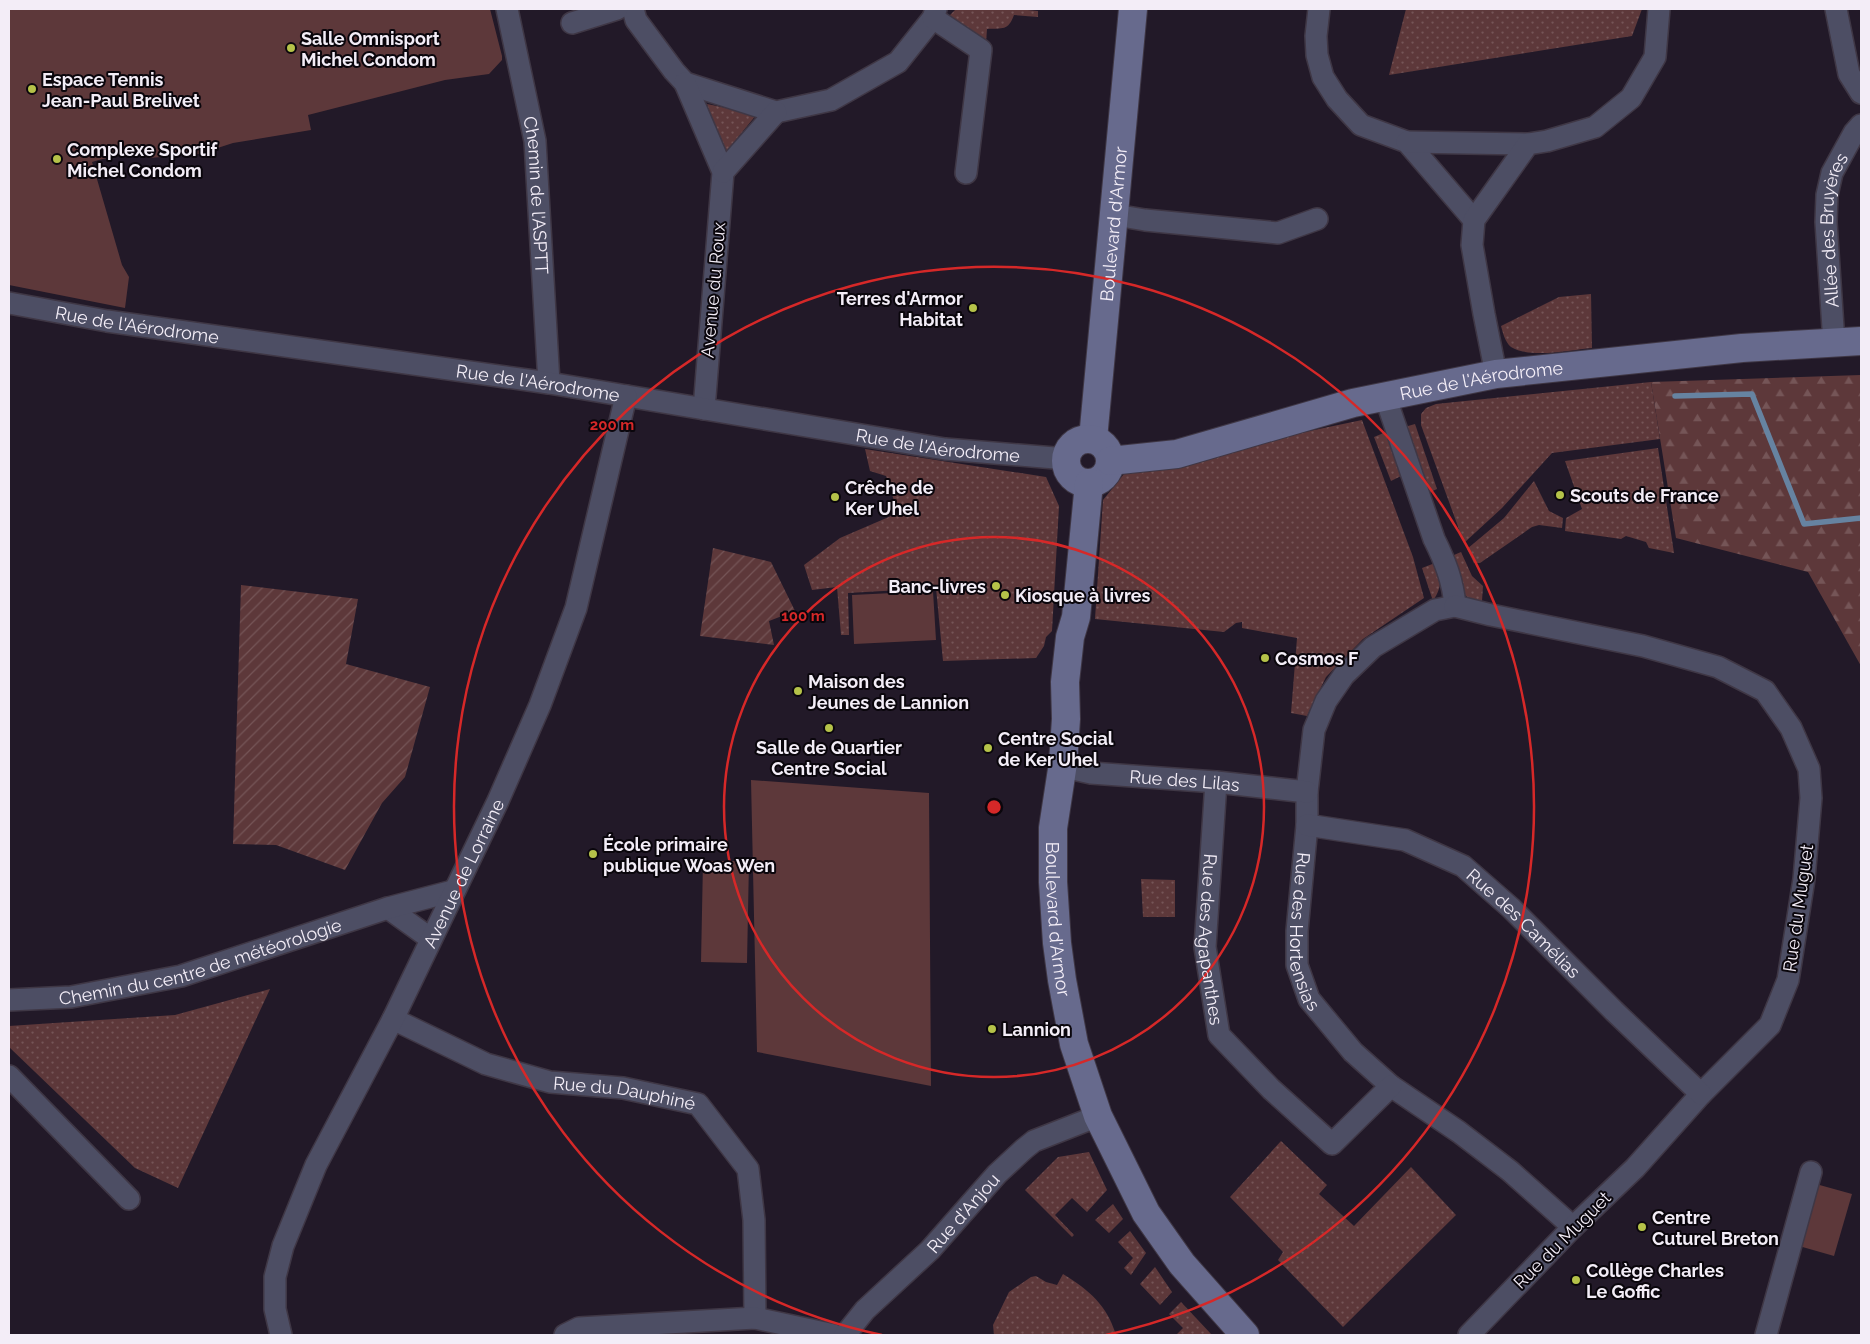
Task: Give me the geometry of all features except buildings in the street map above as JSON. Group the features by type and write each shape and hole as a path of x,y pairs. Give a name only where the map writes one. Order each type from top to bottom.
{"main road":[{"name":"Boulevard d'Armor","path":"1093,439 1133,9"},
{"name":"Rue de l'Aérodrome","path":"1110,460 1176,454 1352,403 1496,374 1742,348 1861,341"},
{"path":"1093,439 1105,447 1110,460 1106,474 1095,482 1089,483 1075,478 1067,466 1067,459 1073,446 1078,441 1093,439"},
{"name":"Boulevard d'Armor","path":"1089,483 1076,617 1070,637 1065,682 1066,719 1063,762 1053,828 1057,943 1062,980 1074,1044 1098,1116 1146,1213 1182,1264 1245,1335"}],"street":[{"name":"Chemin de l'ASPTT","path":"507,9 535,141 549,383"},
{"path":"572,23 617,9"},
{"name":"Avenue du Roux","path":"633,9 636,20 685,83 723,172 704,409"},
{"path":"1319,9 1316,36 1317,55 1323,77 1337,99 1361,125 1407,142 1528,144 1546,141 1595,127 1631,98 1655,57 1659,9"},
{"path":"1836,9 1849,74 1861,93"},
{"path":"685,83 776,112 831,100 898,62 934,14 982,50 966,173"},
{"path":"723,172 776,112"},
{"name":"Allée des Bruyères","path":"1834,343 1826,222 1827,195 1832,173 1854,133 1861,125"},
{"path":"1407,142 1474,220"},
{"path":"1496,374 1472,245 1474,220 1528,144"},
{"path":"1114,215 1145,220 1278,233 1317,219"},
{"name":"Rue de l'Aérodrome","path":"9,303 107,321 549,383 944,449 1067,459"},
{"name":"Avenue de Lorraine","path":"281,1335 274,1309 275,1277 283,1246 316,1165 393,1019 498,801 540,705 576,608 626,396"},
{"path":"1386,396 1434,539 1442,553 1454,596"},
{"name":"Rue des Hortensias","path":"1454,596 1435,610 1373,647 1344,675 1326,701 1314,730 1307,792 1307,825 1298,924 1297,965 1309,999 1353,1052 1390,1086 1474,1143 1510,1171 1573,1227"},
{"name":"Rue du Muguet","path":"1454,596 1491,616 1643,646 1718,667 1766,691 1791,728 1806,761 1809,769 1811,798 1804,879 1788,980 1770,1025 1701,1094 1635,1168 1573,1227 1468,1335"},
{"name":"Rue des Lilas","path":"1063,762 1073,769 1090,773 1216,782 1307,792"},
{"name":"Rue des Agapanthes","path":"1216,782 1205,947 1219,1035 1271,1089 1332,1144 1390,1086"},
{"name":"Rue des Camélias","path":"1307,825 1405,840 1463,866 1511,908 1614,1011 1701,1094"},
{"name":"Chemin du centre de météorologie","path":"9,1000 71,997 181,976 388,908 453,891"},
{"path":"388,908 431,939"},
{"name":"Rue du Dauphiné","path":"393,1019 486,1064 550,1082 623,1088 698,1104 748,1169 754,1220 755,1318"},
{"path":"9,1076 129,1199"},
{"name":"Rue d'Anjou","path":"845,1335 865,1310 930,1250 997,1174 1024,1149 1034,1141 1098,1116"},
{"path":"1766,1335 1811,1172"},
{"path":"565,1335 579,1328 664,1329 755,1318 834,1335"}],"green space":[{"name":"Complexe Sportif Michel Condom","path":"9,9 490,9 502,60 489,74 445,80 308,115 311,130 233,143 199,154 149,158 135,155 120,156 92,162 122,265 129,277 125,308 9,285"},
{"path":"956,9 1038,11 1038,17 1014,15 1009,24 1004,28 987,29 986,43 976,33 948,17"},
{"path":"1406,9 1642,9 1632,36 1389,75"},
{"path":"707,104 757,114 721,158"},
{"path":"1591,294 1592,348 1551,353 1529,352 1519,351 1511,347 1506,340 1501,326 1559,297"},
{"path":"1861,375 1861,666 1808,572 1676,538 1651,382"},
{"path":"1651,382 1660,439 1552,453 1502,508 1464,543 1421,425 1421,414 1426,408 1436,404"},
{"path":"1362,420 1413,557 1424,598 1363,639 1326,677 1307,716 1291,713 1297,638 1242,628 1242,622 1236,623 1224,632 1095,619 1103,500 1128,469"},
{"path":"1415,424 1437,489 1426,494 1401,428"},
{"path":"1386,432 1401,476 1391,481 1374,437"},
{"path":"1658,448 1674,553 1649,548 1646,542 1626,536 1621,539 1565,531 1566,518 1582,509 1565,461"},
{"path":"865,449 1046,477 1059,506 1052,631 1046,637 1044,646 1036,658 943,661 936,588 848,593 849,635 841,635 837,587 812,590 804,565 840,538 898,513 886,476 870,471"},
{"path":"1534,481 1549,511 1563,518 1562,528 1539,525 1532,527 1480,563 1474,563 1467,549 1504,518"},
{"path":"713,548 771,562 795,611 769,621 774,645 700,636"},
{"path":"1461,552 1472,576 1483,586 1482,601 1479,604 1474,603 1464,594 1453,560 1454,555"},
{"path":"1435,563 1439,573 1440,586 1433,601 1422,568"},
{"path":"241,585 358,599 346,664 430,687 405,777 382,803 345,870 276,845 233,844"},
{"path":"933,591 936,640 854,644 852,595"},
{"path":"751,780 929,793 931,1086 757,1052"},
{"path":"703,861 749,861 747,963 701,962"},
{"path":"1141,879 1175,880 1175,917 1143,917"},
{"path":"270,989 178,1188 135,1168 9,1047 9,1026 175,1015"},
{"path":"1281,1141 1327,1185 1319,1194 1354,1226 1411,1167 1456,1215 1343,1327 1278,1260 1283,1252 1230,1197"},
{"path":"1089,1152 1107,1190 1087,1212 1072,1198 1055,1215 1074,1235 1072,1237 1025,1190 1058,1157"},
{"path":"1816,1184 1852,1194 1834,1256 1799,1246"},
{"path":"1113,1204 1123,1219 1109,1233 1095,1220"},
{"path":"1130,1231 1146,1253 1131,1275 1124,1268 1133,1258 1118,1242"},
{"path":"1155,1267 1172,1292 1160,1305 1140,1284"},
{"path":"1063,1274 1096,1299 1108,1315 1116,1335 994,1335 993,1325 1009,1292 1031,1277 1036,1276 1046,1282 1057,1285"},
{"path":"1181,1302 1212,1335 1176,1335 1183,1328 1169,1314"}],"waterway":[{"path":"1675,396 1752,394 1804,524 1861,518"}],"place":[{"name":"Salle Omnisport Michel Condom","path":"291,48"},
{"name":"Espace Tennis Jean-Paul Brelivet","path":"32,89"},
{"name":"Complexe Sportif Michel Condom","path":"57,159"},
{"name":"Terres d'Armor Habitat","path":"973,308"},
{"name":"Scouts de France","path":"1560,495"},
{"name":"Crêche de Ker Uhel","path":"835,497"},
{"name":"Banc-livres","path":"996,586"},
{"name":"Kiosque à livres","path":"1005,595"},
{"name":"Cosmos F","path":"1265,658"},
{"name":"Maison des Jeunes de Lannion","path":"798,691"},
{"name":"Salle de Quartier Centre Social","path":"829,728"},
{"name":"Centre Social de Ker Uhel","path":"988,748"},
{"name":"École primaire publique Woas Wen","path":"593,854"},
{"name":"Lannion","path":"992,1029"},
{"name":"Centre Cuturel Breton","path":"1642,1227"},
{"name":"Collège Charles Le Goffic","path":"1576,1280"}]}
